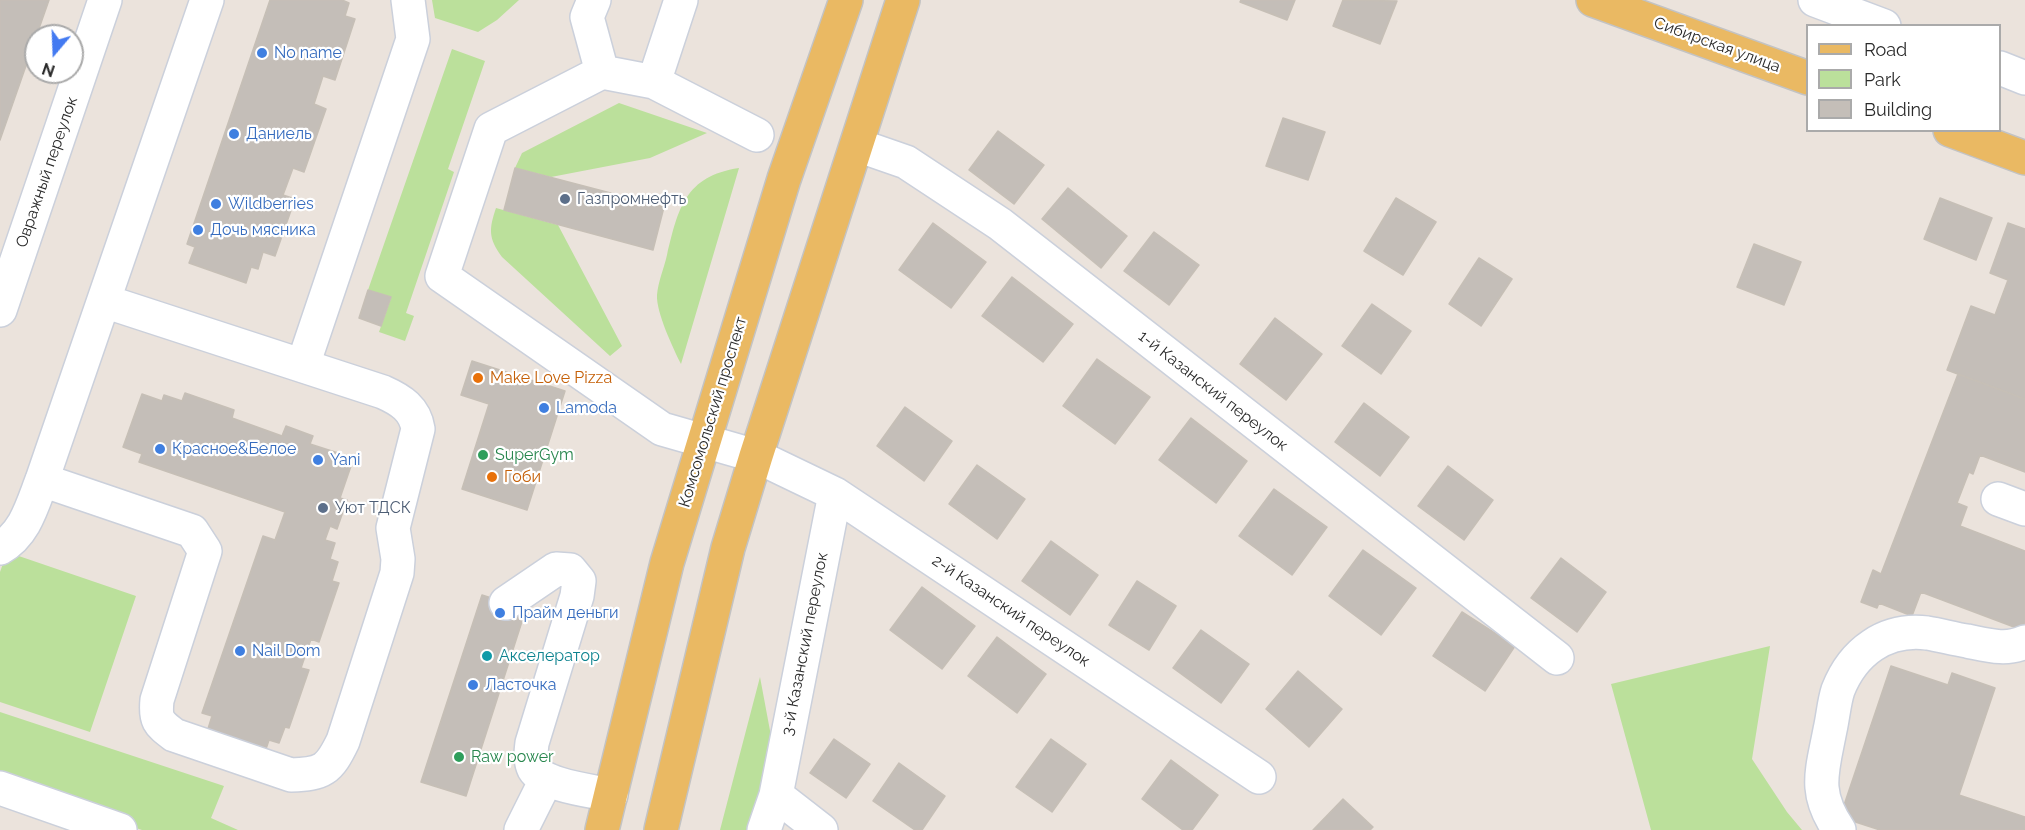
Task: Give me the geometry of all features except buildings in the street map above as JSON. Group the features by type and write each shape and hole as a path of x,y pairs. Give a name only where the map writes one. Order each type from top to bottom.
{"main road":[{"name":"Комсомольский проспект","path":"602,830 668,563 784,179 846,0"},
{"path":"661,830 728,548 903,0"},
{"name":"Сибирская улица","path":"1593,0 1806,77"},
{"path":"1955,132 2025,158"}],"street":[{"name":"Овражный переулок","path":"0,310 105,0"},
{"path":"0,548 10,542 27,520 207,0"},
{"path":"303,365 413,39 408,0"},
{"path":"594,0 587,17 602,72 654,82 757,135"},
{"path":"654,82 681,0"},
{"path":"1815,0 1879,24"},
{"path":"2001,68 2025,78"},
{"name":"2-й Казанский переулок","path":"602,72 491,129 442,276 662,429 756,456 835,494 1259,777"},
{"name":"1-й Казанский переулок","path":"857,145 906,162 1000,224 1557,658"},
{"path":"42,480 192,531 205,551 157,700 155,714 161,725 174,735 291,775 311,775 325,770 343,741 397,573 398,559 393,528 418,429 416,417 396,397 104,301"},
{"name":"3-й Казанский переулок","path":"764,830 776,795 835,494"},
{"path":"506,603 556,569 570,570 579,581 577,596 532,743 531,756 533,769 546,780 611,795"},
{"path":"1839,830 1823,802 1821,781 1838,692 1857,658 1869,646 1886,637 1904,633 1926,633 1993,646 2014,647 2025,642"},
{"path":"521,830 546,780"},
{"path":"0,788 120,830"},
{"path":"776,795 821,830"}],"green space":[{"path":"432,0 519,0 497,20 478,32 435,18"},
{"path":"452,49 485,61 448,169 454,172 406,313 414,316 405,341 379,332 391,298 368,290"},
{"path":"619,103 707,133 650,158 551,177 515,168 522,153"},
{"path":"739,168 681,364 662,320 657,302 660,280 675,223 680,209 695,187 707,178"},
{"path":"496,208 558,225 622,346 610,356 502,257 494,244 491,233"},
{"path":"7,552 136,596 90,732 0,702 0,572"},
{"path":"1770,646 1752,759 1787,812 1802,830 1651,830 1611,684"},
{"path":"760,677 771,736 751,830 720,830"},
{"path":"0,712 224,786 211,818 238,830 142,830 0,781"}],"place":[{"name":"No name","path":"262,53"},
{"name":"Даниель","path":"234,134"},
{"name":"Газпромнефть","path":"565,199"},
{"name":"Wildberries","path":"216,204"},
{"name":"Дочь мясника","path":"198,230"},
{"name":"Make Love Pizza","path":"478,378"},
{"name":"Lamoda","path":"544,408"},
{"name":"Красное&Белое","path":"160,449"},
{"name":"SuperGym","path":"483,455"},
{"name":"Yani","path":"318,460"},
{"name":"Гоби","path":"492,477"},
{"name":"Уют ТДСК","path":"323,508"},
{"name":"Прайм деньги","path":"500,613"},
{"name":"Nail Dom","path":"240,651"},
{"name":"Акселератор","path":"487,656"},
{"name":"Ласточка","path":"473,685"},
{"name":"Raw power","path":"459,757"}]}
